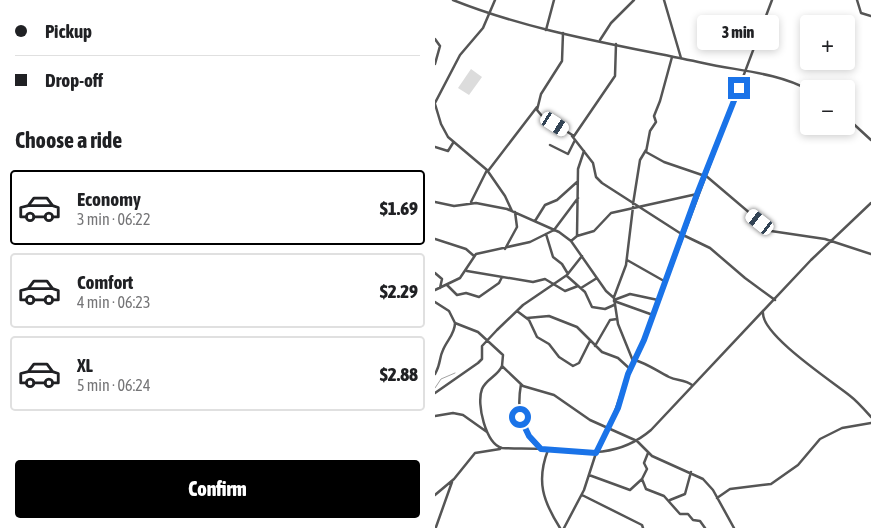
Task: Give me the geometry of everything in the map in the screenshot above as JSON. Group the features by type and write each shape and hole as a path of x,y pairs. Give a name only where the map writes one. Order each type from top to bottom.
{"street":[{"path":"453,0 489,14 546,30 600,40 672,57 746,70 800,86"},
{"path":"495,0 483,28 461,55 435,103 441,124 453,143 488,171 513,211 517,227 505,249"},
{"path":"546,30 554,0"},
{"path":"600,40 611,24 634,0"},
{"path":"663,0 681,58"},
{"path":"562,528 582,495 596,453 609,428 629,369 653,315 664,281 746,70 771,0"},
{"path":"857,0 861,13 871,16"},
{"path":"471,203 488,171 537,107 541,94 562,62 563,33"},
{"path":"435,39 440,46 435,64"},
{"path":"573,137 578,134 615,76 616,44"},
{"path":"614,301 627,260 640,160 646,150 651,130 657,122 653,116 660,101 672,57"},
{"path":"537,107 539,114 573,137 593,162 600,181 633,205 638,206 683,235 719,254 745,278 775,300"},
{"path":"855,125 871,140"},
{"path":"550,146 568,154 575,144 573,137"},
{"path":"435,147 448,152 453,143"},
{"path":"646,150 664,162 705,176 771,231 830,241 871,254"},
{"path":"577,236 579,165 584,151"},
{"path":"535,221 545,205 557,200 578,182"},
{"path":"638,206 697,194"},
{"path":"435,290 460,278 474,256 484,251 505,249 530,242 554,230 578,198"},
{"path":"436,203 454,206 471,203 513,211 554,230 571,241 614,301 617,319 634,361"},
{"path":"435,495 452,480 475,453 502,448 596,453 623,448 637,441 763,313 830,241 871,203"},
{"path":"571,241 577,236 594,230 611,213 633,205"},
{"path":"546,234 553,257 562,264 567,275 579,287 594,308 605,309 614,301 630,294 658,300"},
{"path":"435,239 466,249 474,256"},
{"path":"435,392 480,361 482,346 487,340 517,311 567,275 582,256"},
{"path":"627,260 664,281"},
{"path":"466,271 536,282 545,279 565,291 579,287 597,278"},
{"path":"435,273 442,279 440,288"},
{"path":"447,285 458,295 466,293 479,297 499,284 502,277"},
{"path":"614,301 653,315"},
{"path":"435,302 449,311 455,323 455,328 442,351 441,364 435,374"},
{"path":"517,311 527,318 535,335 549,344 559,357 573,366 579,363 590,341"},
{"path":"763,313 764,322"},
{"path":"527,318 539,315 552,316 577,327 604,354 621,360 629,369"},
{"path":"595,346 610,320 617,319"},
{"path":"756,320 764,322 786,344 850,396 871,417"},
{"path":"455,323 476,330 503,355 502,366 497,375 485,384 481,392 480,412 493,444 502,448"},
{"path":"634,361 646,363 671,378 685,381 692,385"},
{"path":"502,366 521,384 554,395 587,418 637,441 647,453 691,472 705,481 734,528"},
{"path":"521,384 518,403 520,417 529,436 541,449"},
{"path":"436,417 453,414 463,416 488,432"},
{"path":"717,498 730,489 771,484 798,465 820,439 843,428 871,423"},
{"path":"548,450 542,467 543,493 562,528"},
{"path":"589,474 630,490 642,480 647,469 644,463 647,453"},
{"path":"669,500 685,494 691,472"},
{"path":"436,527 452,480"},
{"path":"642,480 647,489 664,496 680,514 690,515 693,520 700,521 705,528"},
{"path":"582,495 642,524 643,528"}],"shaded area":[{"path":"471,69 482,77 469,95 458,88"}],"waterway":[{"path":"435,388 441,379 455,373"}],"route":[{"path":"520,417 532,441 541,449 596,453 618,408 628,374 644,340 664,281 739,88"}]}
